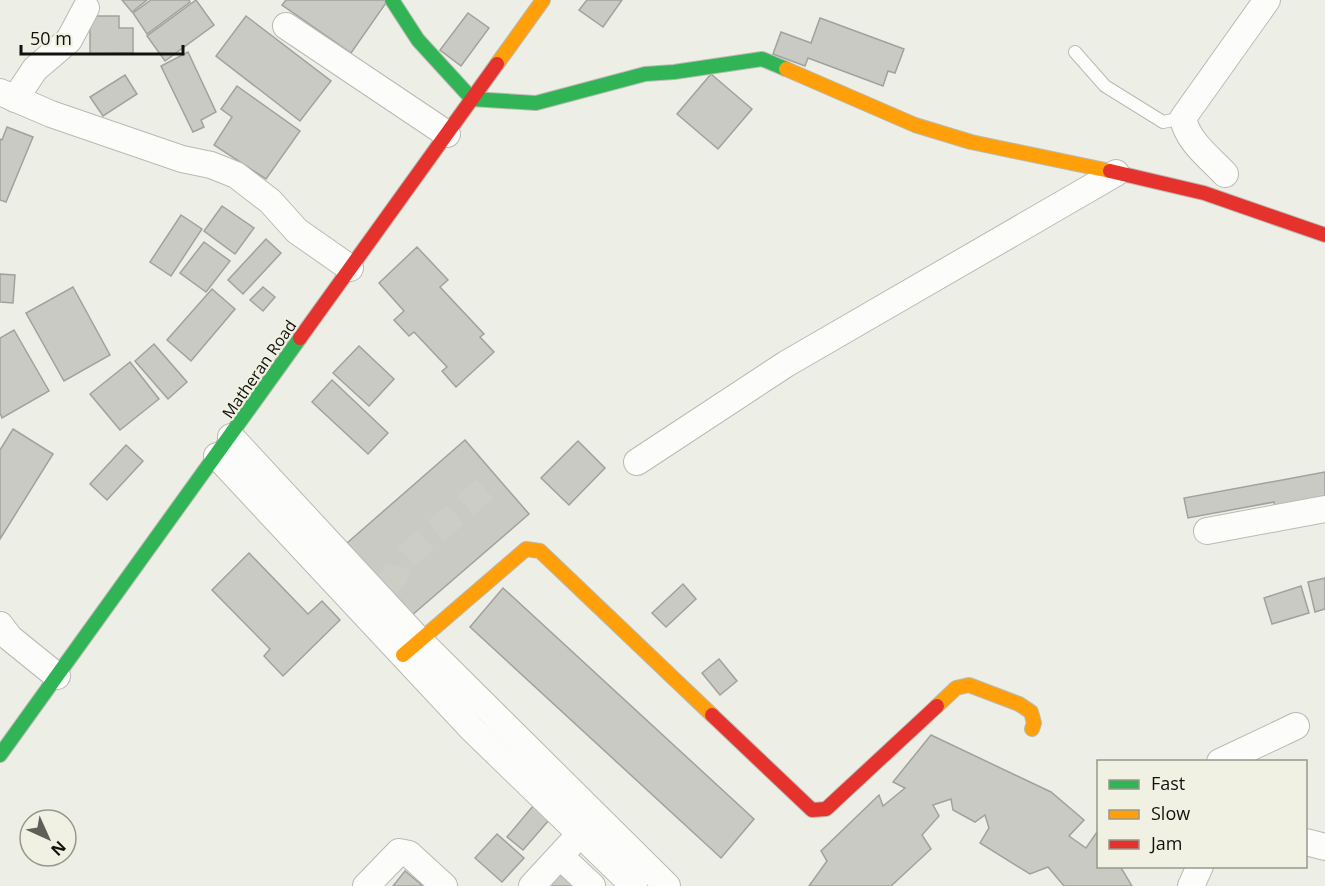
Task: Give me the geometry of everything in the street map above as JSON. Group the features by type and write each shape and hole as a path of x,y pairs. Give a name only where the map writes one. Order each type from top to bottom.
{"street":[{"path":"392,0 406,23 472,99 536,104 645,74 675,72 762,59 915,125 971,142 1204,193 1325,235"},
{"name":"Matheran Road","path":"0,755 543,0"},
{"path":"1225,174 1191,138 1184,127 1183,118 1267,0"},
{"path":"86,8 69,40 8,95 51,114 182,159 211,165 236,176 270,201 297,231 350,268"},
{"path":"286,26 447,134"},
{"path":"637,462 786,364 1116,173"},
{"path":"224,446 374,583 412,648 471,728 634,886"},
{"path":"224,446 412,648 667,886"},
{"path":"1206,531 1325,509"},
{"path":"412,648 526,549 540,551 812,810 826,808 957,688 969,685 1019,704 1030,712 1034,723 1032,729"},
{"path":"0,625 10,638 57,676"},
{"path":"1224,760 1296,726"},
{"path":"532,886 580,834"},
{"path":"1307,842 1325,847"},
{"path":"366,886 399,852 409,854 444,886"},
{"path":"560,856 592,886"},
{"path":"1191,886 1200,868"}],"lane":[{"path":"1075,52 1105,86 1163,122 1183,118"}],"building":[{"path":"122,0 147,0 132,12"},
{"path":"151,0 189,0 190,2 147,34 133,13"},
{"path":"196,0 214,25 165,61 147,36"},
{"path":"286,0 388,0 351,53 282,5"},
{"path":"587,0 622,0 603,27 579,10"},
{"path":"468,13 489,28 461,66 440,50"},
{"path":"90,16 119,16 119,28 133,28 133,53 90,54"},
{"path":"246,16 331,81 300,121 216,56"},
{"path":"820,18 904,49 895,73 888,71 883,86 808,58 805,66 773,54 781,32 811,43"},
{"path":"188,52 216,112 201,120 204,127 193,132 161,66"},
{"path":"711,74 752,109 718,149 677,114"},
{"path":"125,75 137,94 103,116 90,97"},
{"path":"237,86 300,131 266,179 214,145 232,117 221,109"},
{"path":"7,127 33,137 6,202 0,200 0,139 2,140"},
{"path":"222,206 254,228 235,254 204,231"},
{"path":"181,215 202,229 171,276 150,262"},
{"path":"266,239 281,253 243,294 228,280"},
{"path":"204,242 230,261 206,292 180,273"},
{"path":"417,247 448,280 440,287 484,334 480,337 494,352 456,387 442,371 447,367 414,332 409,336 394,320 404,311 379,283"},
{"path":"0,274 15,275 13,303 0,302"},
{"path":"73,287 110,355 64,381 26,313"},
{"path":"263,287 275,297 263,311 250,300"},
{"path":"212,289 235,309 191,361 167,340"},
{"path":"14,330 49,391 2,418 0,413 0,338"},
{"path":"154,344 187,382 168,399 135,361"},
{"path":"359,346 394,379 369,406 333,373"},
{"path":"130,362 159,399 120,430 90,394"},
{"path":"332,380 388,433 368,454 312,402"},
{"path":"13,429 53,454 0,539 0,450"},
{"path":"465,440 529,514 411,616 347,543"},
{"path":"578,441 605,468 569,505 541,478"},
{"path":"126,445 143,461 107,500 90,484"},
{"path":"1325,472 1325,501 1275,510 1274,502 1188,518 1184,498"},
{"path":"249,553 308,614 322,601 340,620 283,676 264,656 270,649 212,590"},
{"path":"1325,578 1325,609 1315,612 1308,582"},
{"path":"683,584 696,599 666,627 652,613"},
{"path":"1301,586 1309,613 1272,624 1264,598"},
{"path":"503,588 754,819 721,858 470,627"},
{"path":"719,659 737,681 720,695 702,673"},
{"path":"931,735 1051,792 1084,820 1069,836 1086,848 1097,832 1097,868 1121,868 1132,886 1064,886 1048,867 1030,874 980,843 989,828 985,815 975,822 953,810 951,799 933,805 939,816 922,835 931,849 891,886 809,886 827,861 821,851 879,795 883,806 905,788 893,782"},
{"path":"533,806 549,820 523,850 507,837"},
{"path":"497,834 524,858 502,882 475,858"},
{"path":"560,868 579,886 544,886"},
{"path":"405,871 423,886 393,886"}],"tunnel":[{"path":"384,587 395,577 399,563 495,480"}],"traffic: fast":[{"path":"392,0 418,40 472,99 536,103 645,74 762,59 786,69"},
{"path":"0,755 300,338"}],"traffic: slow":[{"path":"497,64 543,0"},
{"path":"786,69 915,125 971,142 1110,171"},
{"path":"403,655 526,549 540,551 712,715"},
{"path":"937,706 956,688 969,685 1019,704 1031,712 1034,723 1032,729"}],"traffic: jam":[{"path":"300,338 497,64"},
{"path":"1110,171 1204,193 1325,235"},
{"path":"712,715 812,810 826,809 937,706"}]}
